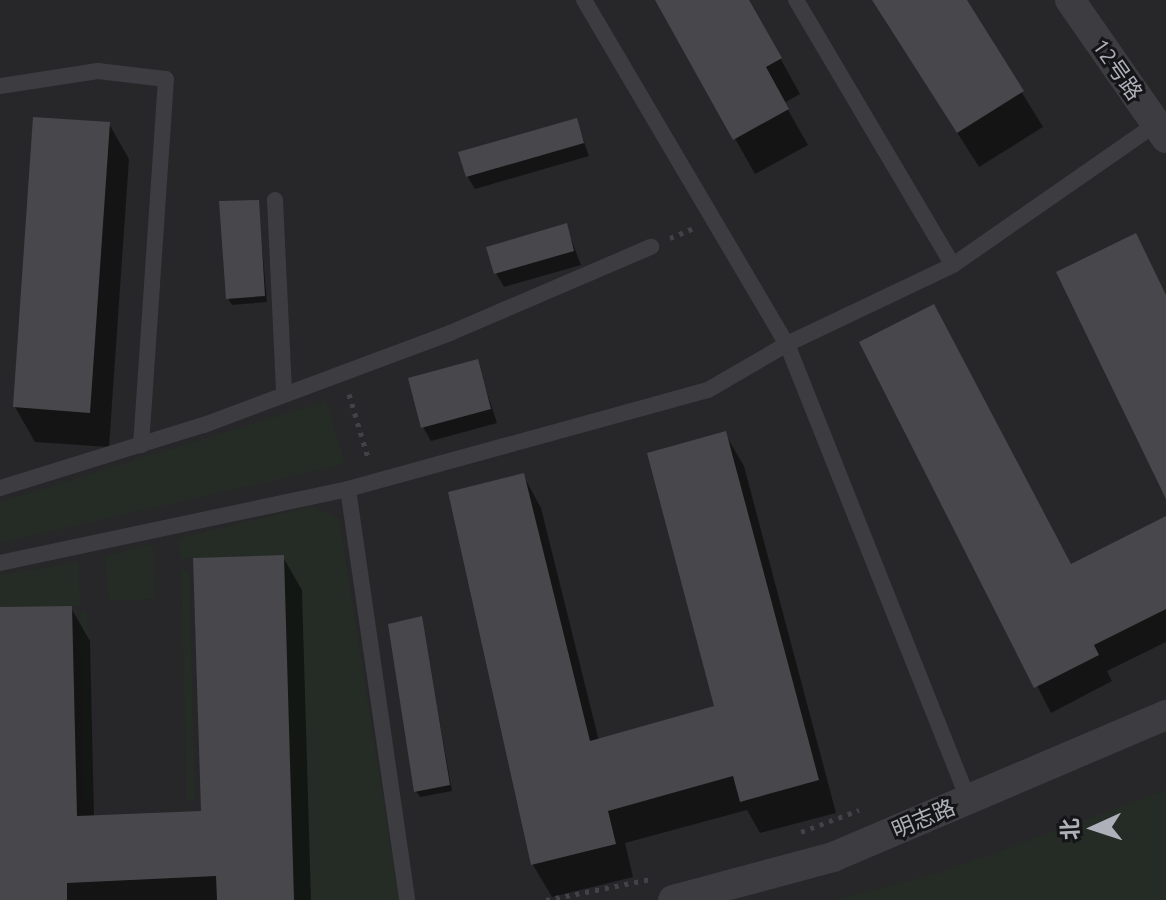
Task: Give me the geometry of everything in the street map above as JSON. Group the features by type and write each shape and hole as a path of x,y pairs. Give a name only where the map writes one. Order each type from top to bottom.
{"street":[{"name":"12号路","path":"1070,0 1163,125"},
{"name":"明志路","path":"673,900 833,857 1166,715"}],"lane":[{"path":"584,0 787,344 968,799"},
{"path":"796,0 953,265"},
{"path":"0,86 98,71 166,79 141,445"},
{"path":"0,563 348,489 708,390 787,344 953,265 1163,125"},
{"path":"275,200 284,394"},
{"path":"0,488 141,445 450,333 651,247"},
{"path":"348,489 407,900"}],"path":[{"path":"651,247 713,220"},
{"path":"342,372 375,481"}],"shaded area":[{"path":"0,0 1166,0 1166,900 0,900"},
{"path":"326,401 345,464 0,543 0,502"},
{"path":"312,506 339,518 399,900 289,900 294,899 284,555 180,559 179,538"},
{"path":"153,544 154,599 109,601 105,556"},
{"path":"79,562 80,606 0,607 0,575"},
{"path":"181,570 189,570 195,800 187,800"},
{"path":"80,612 87,612 92,798 85,799"},
{"path":"1166,790 1166,900 833,900 942,872"}],"building":[{"path":"655,0 749,0 782,58 766,67 789,109 733,140"},
{"path":"872,0 967,0 1024,91 957,133"},
{"path":"33,117 110,122 90,413 13,407"},
{"path":"577,118 584,143 466,177 458,152"},
{"path":"259,200 265,296 226,299 219,201"},
{"path":"567,223 574,251 494,274 486,247"},
{"path":"1136,233 1166,295 1166,499 1056,272"},
{"path":"934,304 1071,564 1166,516 1166,609 1094,645 1099,655 1034,688 859,342"},
{"path":"478,359 491,409 421,428 408,378"},
{"path":"726,431 819,780 740,802 733,776 608,811 616,844 531,865 448,492 524,473 590,741 714,706 647,453"},
{"path":"284,555 294,900 217,900 216,876 67,883 67,900 0,900 0,607 72,606 77,816 201,811 193,558"},
{"path":"422,616 450,785 414,792 388,624"}]}
